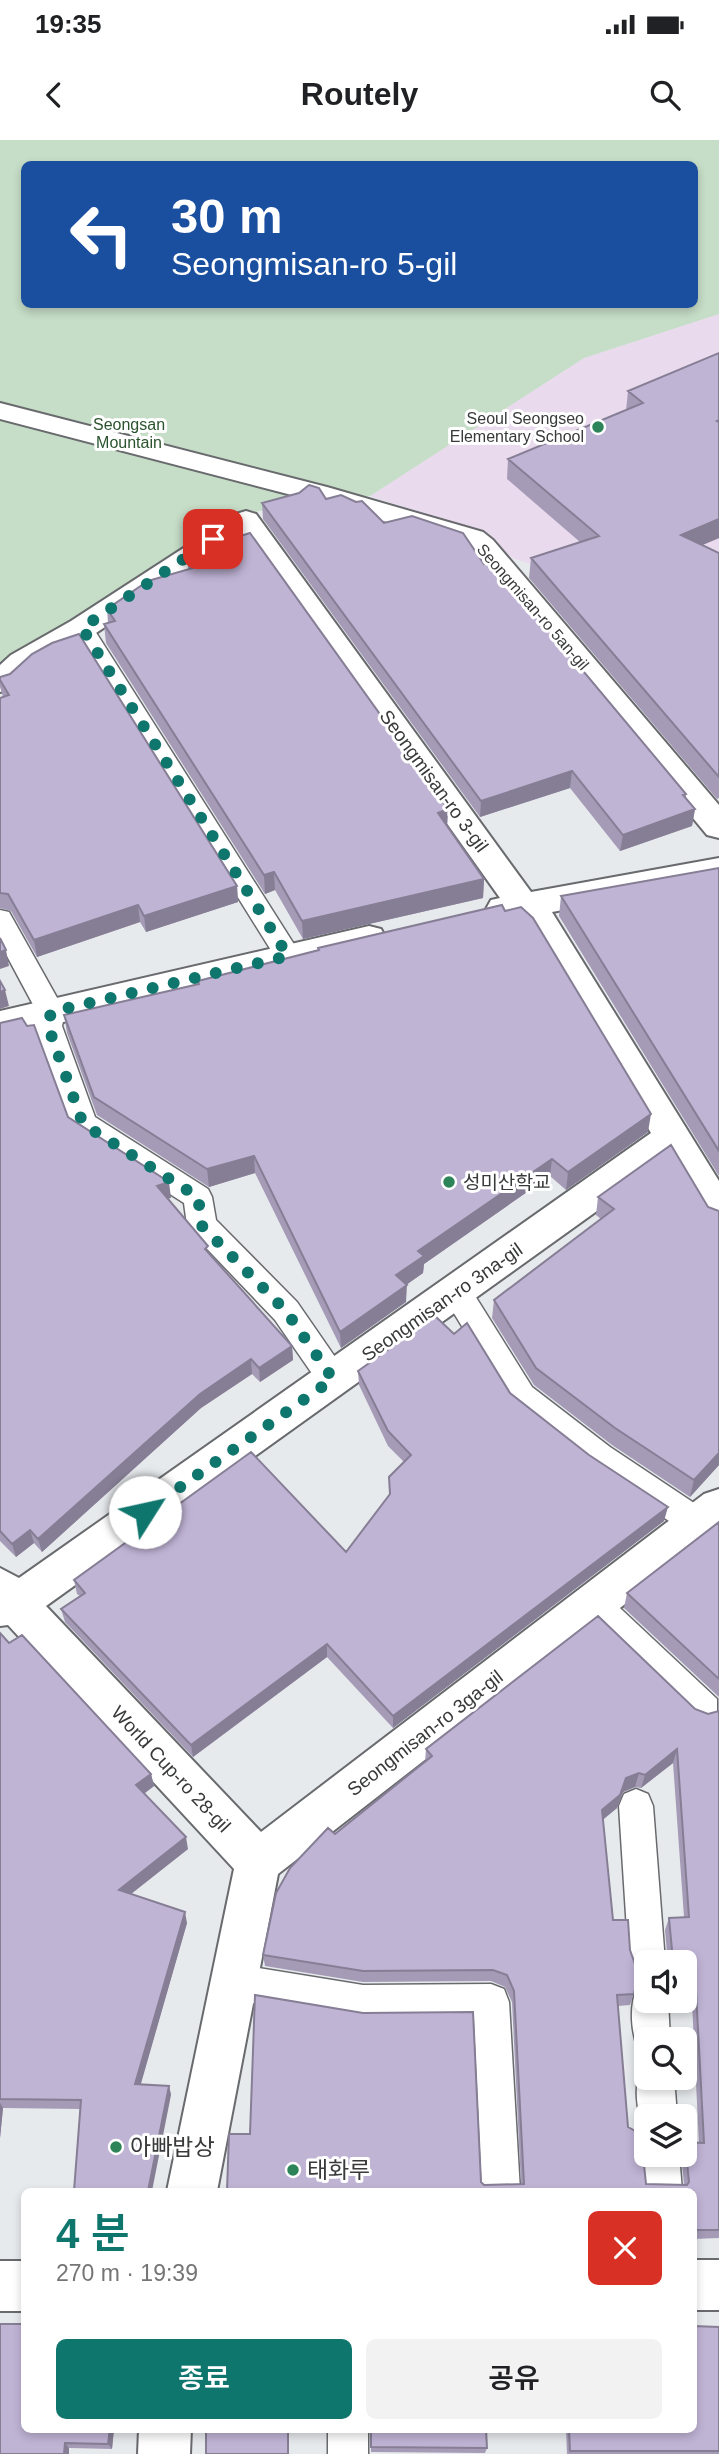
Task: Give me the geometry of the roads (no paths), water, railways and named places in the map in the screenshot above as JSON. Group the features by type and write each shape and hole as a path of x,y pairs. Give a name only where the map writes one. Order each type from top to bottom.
{"street":[{"name":"Seongmisan-ro 5an-gil","path":"0,411 317,493 473,538 483,546 719,827"},
{"name":"Seongmisan-ro 3-gil","path":"82,628 246,520 522,904 545,926 719,1213"},
{"path":"0,682 22,662 82,628"},
{"path":"470,916 522,904 719,870"},
{"path":"0,1024 405,930"},
{"name":"Seongmisan-ro 3na-gil","path":"5,1599 333,1379 674,1136"},
{"name":"Seongmisan-ro 3ga-gil","path":"258,1862 713,1513"},
{"name":"World Cup-ro 28-gil","path":"5,1599 258,1862"},
{"path":"193,2188 258,1862"},
{"path":"697,2285 719,2285"},
{"path":"0,2286 21,2286"},
{"path":"164,2454 165,2433"}],"lane":[{"path":"82,628 288,956"},
{"path":"0,919 51,1012 48,1026 83,1124 198,1197 202,1226 286,1311 333,1379"},
{"name":"Seongmisan-ro 3ga-gil","path":"456,1292 521,1396 599,1457 713,1513"},
{"path":"593,1604 705,1710"},
{"path":"636,1806 646,1950"},
{"path":"234,1983 363,2003 491,2001 501,2188"},
{"path":"661,2167 663,2188"},
{"path":"348,2433 348,2454"}],"place":[{"name":"Seoul Seongseo Elementary School","path":"598,427"},
{"name":"성미산학교","path":"449,1182"},
{"name":"아빠밥상","path":"116,2147"},
{"name":"태화루","path":"293,2170"}],"park label":[{"name":"Seongsan Mountain","path":"129,433"}]}
